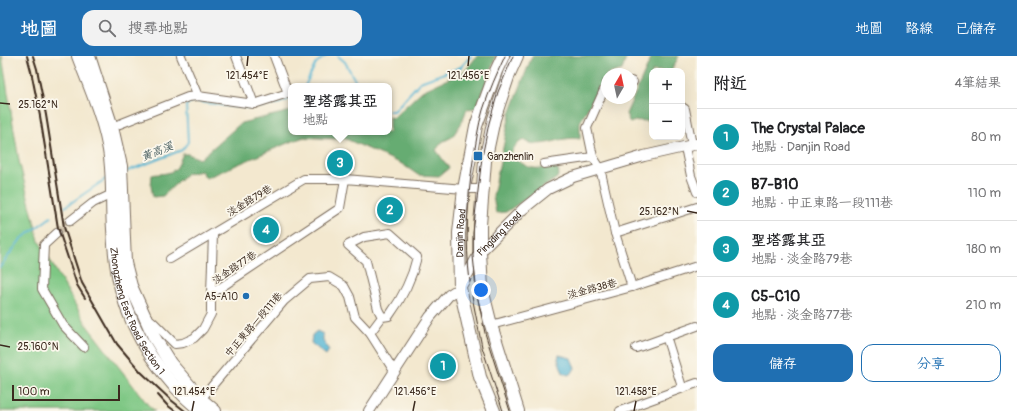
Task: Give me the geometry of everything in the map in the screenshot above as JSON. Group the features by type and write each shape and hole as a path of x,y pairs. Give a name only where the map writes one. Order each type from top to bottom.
{"main road":[{"path":"78,56 116,166"},
{"path":"89,56 112,127 117,196"},
{"name":"Danjin Road","path":"494,411 480,378 460,288 459,233 464,189 476,126 503,56"},
{"name":"Danjin Road","path":"517,56 509,74 494,119 485,161 480,225 480,252 482,289 491,325 518,411"},
{"name":"Zhongzheng East Road Section 1","path":"117,196 125,263 131,286 154,337 170,363 201,405"},
{"name":"Zhongzheng East Road Section 1","path":"117,196 113,228 115,258 120,289 130,317 145,347 160,370 176,388 201,405 215,411"}],"street":[{"path":"181,56 198,96"},
{"path":"236,56 254,104"},
{"path":"112,127 188,97 198,96 254,104 288,93 274,56"},
{"path":"601,97 587,128 593,157 600,168 615,232 632,287"},
{"path":"685,108 691,145 691,176 697,192"},
{"name":"Pingding Road","path":"369,411 430,318 449,295 460,288 480,252 523,209 548,189 573,177 644,156 691,145"},
{"path":"544,164 593,157"},
{"name":"淡金路79巷","path":"170,259 304,179 345,179"},
{"path":"345,179 464,189 483,189"},
{"name":"淡金路77巷","path":"143,315 154,323 175,344 194,338 202,329 211,314 212,294 340,208 345,179"},
{"path":"70,221 93,203 117,196"},
{"path":"615,232 697,207"},
{"path":"57,233 44,245 42,289 63,325 84,348"},
{"path":"370,333 382,317 389,316 399,301 413,274 417,257 390,233 364,237 348,245 366,262 378,309 382,317"},
{"path":"212,294 213,234"},
{"name":"淡金路38巷","path":"491,325 632,287 697,266"},
{"name":"中正東路一段111巷","path":"201,405 284,302 310,279 329,277 344,286 350,297 355,317 370,333 394,372"},
{"path":"636,348 697,326"},
{"path":"666,336 682,387"},
{"path":"620,411 697,382"}],"green space":[{"path":"0,56 2,56 19,161 39,241 88,327 148,405 155,411 0,411"},
{"path":"477,56 496,56 477,108 467,109 461,124 452,137 442,142 436,150 449,168 439,176 418,175 402,164 344,138 304,137 206,178 201,171 186,174 163,196 153,197 151,186 152,175 173,171 178,166 183,154 188,154 200,159 241,123 288,112 288,135 392,135 392,118 422,91 465,71"},
{"path":"532,56 627,56 623,68 601,68 601,85 580,122 580,139 572,138 537,144 523,140 515,146 511,156 515,160 532,168 556,167 559,172 557,178 506,212 496,213 493,196 510,114"},
{"path":"652,56 679,56 673,68 649,68 649,122 638,121 630,123 626,114 630,104 637,104 637,89"}],"water":[{"path":"317,331 323,334 323,341 329,350 326,355 311,343 312,335"},
{"path":"559,355 571,358 575,368 572,373 568,375 563,373 558,359"}],"waterway":[{"name":"黃高溪","path":"306,83 316,63 326,56"},
{"name":"黃高溪","path":"338,56 345,62 356,83"},
{"name":"黃高溪","path":"392,111 394,111 420,82 461,67 471,56"},
{"name":"黃高溪","path":"125,172 182,150 188,142 186,105 193,101 230,106 256,107 268,106 288,99"},
{"name":"黃高溪","path":"65,207 107,178"},
{"name":"黃高溪","path":"0,267 21,239 51,217"}],"tunnel":[{"path":"57,233 70,221"}],"tram line":[{"path":"470,282 468,267 467,221 469,191 478,128 493,82 505,56"},
{"path":"510,411 485,333 477,294 473,256 473,233 482,157 489,123 498,92 513,56"},
{"path":"472,296 482,347 503,411"}],"railway":[{"path":"27,56 40,116 58,228 77,285 85,298"},
{"path":"33,56 46,115 64,227 82,283 117,344 141,372 185,411"},
{"path":"158,395 175,411"}],"place":[{"name":"Ganzhenlin","path":"478,156"},
{"name":"聖塔露其亞","path":"340,163"},
{"name":"B7-B10","path":"390,210"},
{"name":"C5-C10","path":"266,230"},
{"name":"A5-A10","path":"246,296"},
{"name":"The Crystal Palace","path":"443,366"}]}
